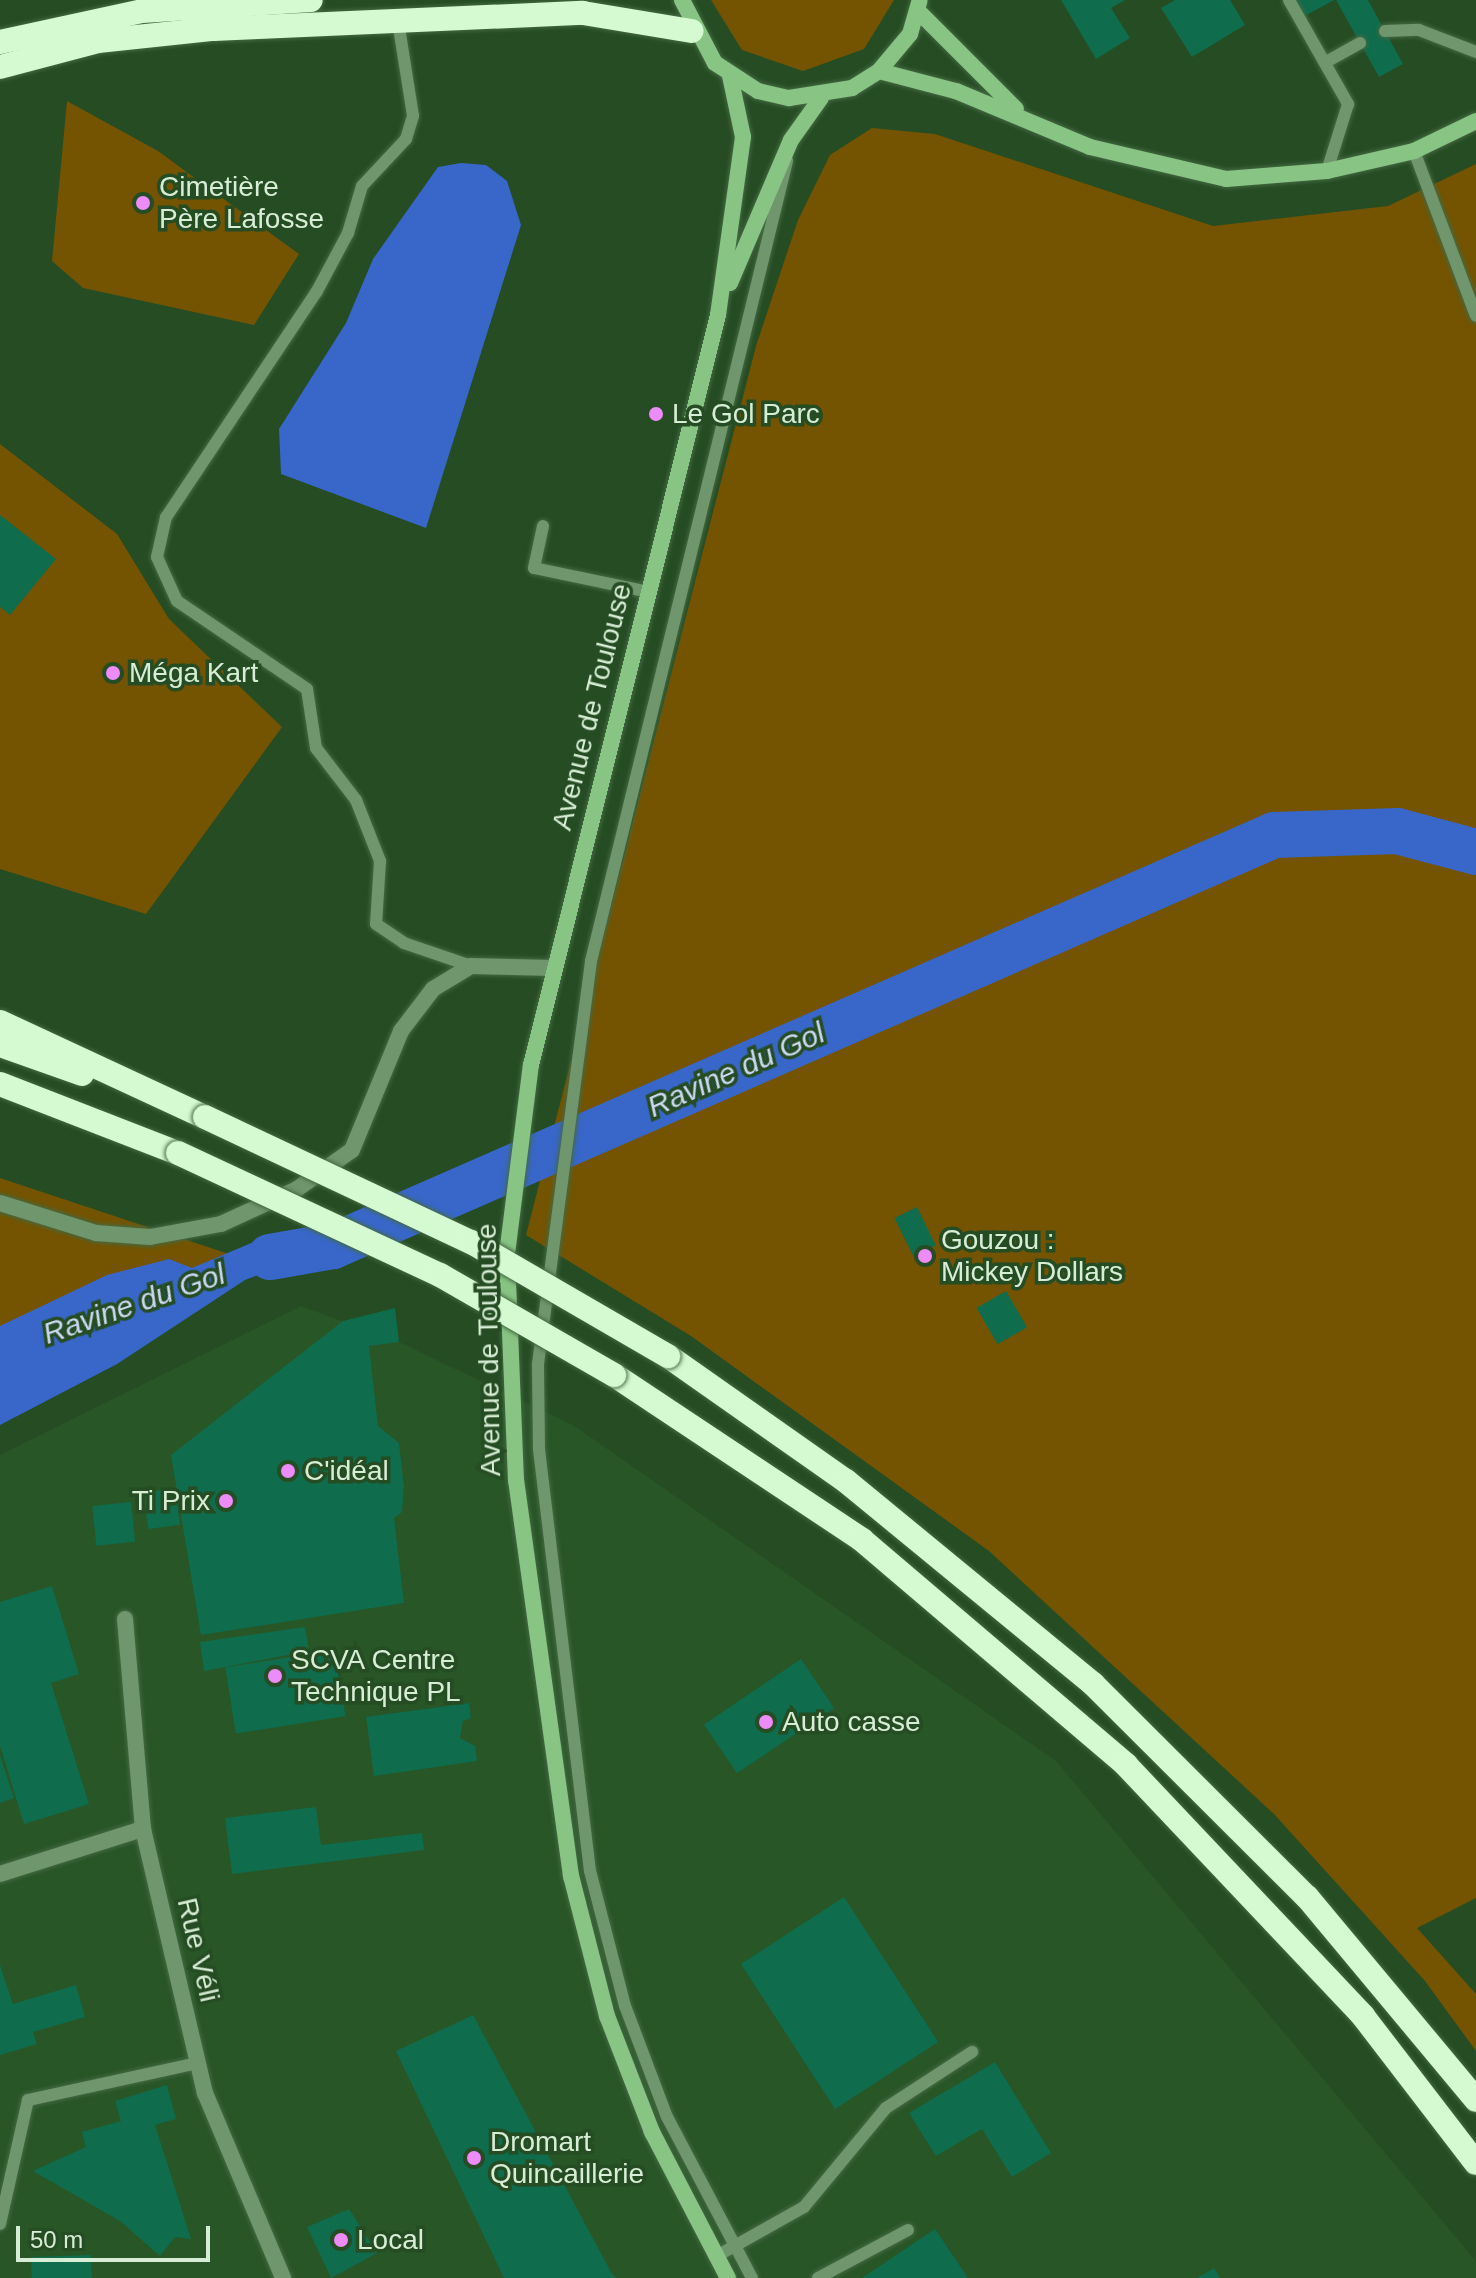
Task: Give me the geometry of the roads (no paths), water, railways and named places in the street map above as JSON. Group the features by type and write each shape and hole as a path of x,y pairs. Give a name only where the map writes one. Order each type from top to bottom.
{"highway":[{"path":"0,42 142,11 311,0"},
{"path":"0,67 112,40 398,21 583,13 692,31"},
{"path":"0,1022 471,1242 668,1356 846,1481 1093,1684 1307,1897 1476,2100"},
{"path":"0,1045 205,1117"},
{"path":"0,1084 178,1153 440,1275 614,1375 862,1540 1115,1755 1363,2016 1476,2163"}],"main road":[{"path":"682,0 692,31 730,76 768,94 821,98 879,71 919,6 1023,116"},
{"path":"879,71 919,77 1023,116 1090,147 1167,170 1226,179 1327,171 1414,151 1476,121"},
{"name":"Avenue de Toulouse","path":"728,2278 652,2132 607,2016 571,1876 516,1481 507,1254 525,1099 553,968 718,315 743,137 730,76"},
{"name":"Avenue de Toulouse","path":"718,315 791,140 821,98"}],"street":[{"path":"0,1203 96,1233 150,1237 221,1224 297,1189 352,1150 401,1031 433,989 471,966 553,968"},
{"name":"Rue Véli","path":"125,1619 143,1829 198,2063 283,2278"},
{"path":"0,1874 143,1829"}],"lane":[{"path":"1289,0 1348,104 1327,171"},
{"path":"398,21 413,116 406,139 362,186 348,233 317,291 166,517 157,557 177,601 307,689 316,748 356,800 380,861 376,924 404,943 471,966"},
{"path":"1385,31 1419,30 1476,52"},
{"path":"1326,62 1360,43"},
{"path":"752,2278 667,2117 625,2006 590,1871 539,1449 538,1364 554,1210 591,961 791,140"},
{"path":"1414,151 1476,316"},
{"path":"543,526 534,568 649,592"},
{"path":"715,2257 804,2207 875,2118 972,2052"},
{"path":"0,2224 28,2100 198,2063"},
{"path":"818,2278 908,2230"}],"water":[{"path":"461,163 486,165 507,181 521,225 426,528 281,474 279,429 346,323 373,259 438,167"},
{"path":"263,1238 333,1246 245,1280 117,1364 0,1425 0,1326 107,1275 169,1259 192,1268"}],"waterway":[{"name":"Ravine du Gol","path":"270,1257 333,1246 1274,835 1397,831 1476,852"}],"place":[{"name":"Cimetière Père Lafosse","path":"143,203"},
{"name":"Le Gol Parc","path":"656,414"},
{"name":"Méga Kart","path":"113,673"},
{"name":"Gouzou : Mickey Dollars","path":"925,1256"},
{"name":"C'idéal","path":"288,1471"},
{"name":"Ti Prix","path":"226,1501"},
{"name":"SCVA Centre Technique PL","path":"275,1676"},
{"name":"Auto casse","path":"766,1722"},
{"name":"Dromart Quincaillerie","path":"474,2158"},
{"name":"Local","path":"341,2240"}]}
